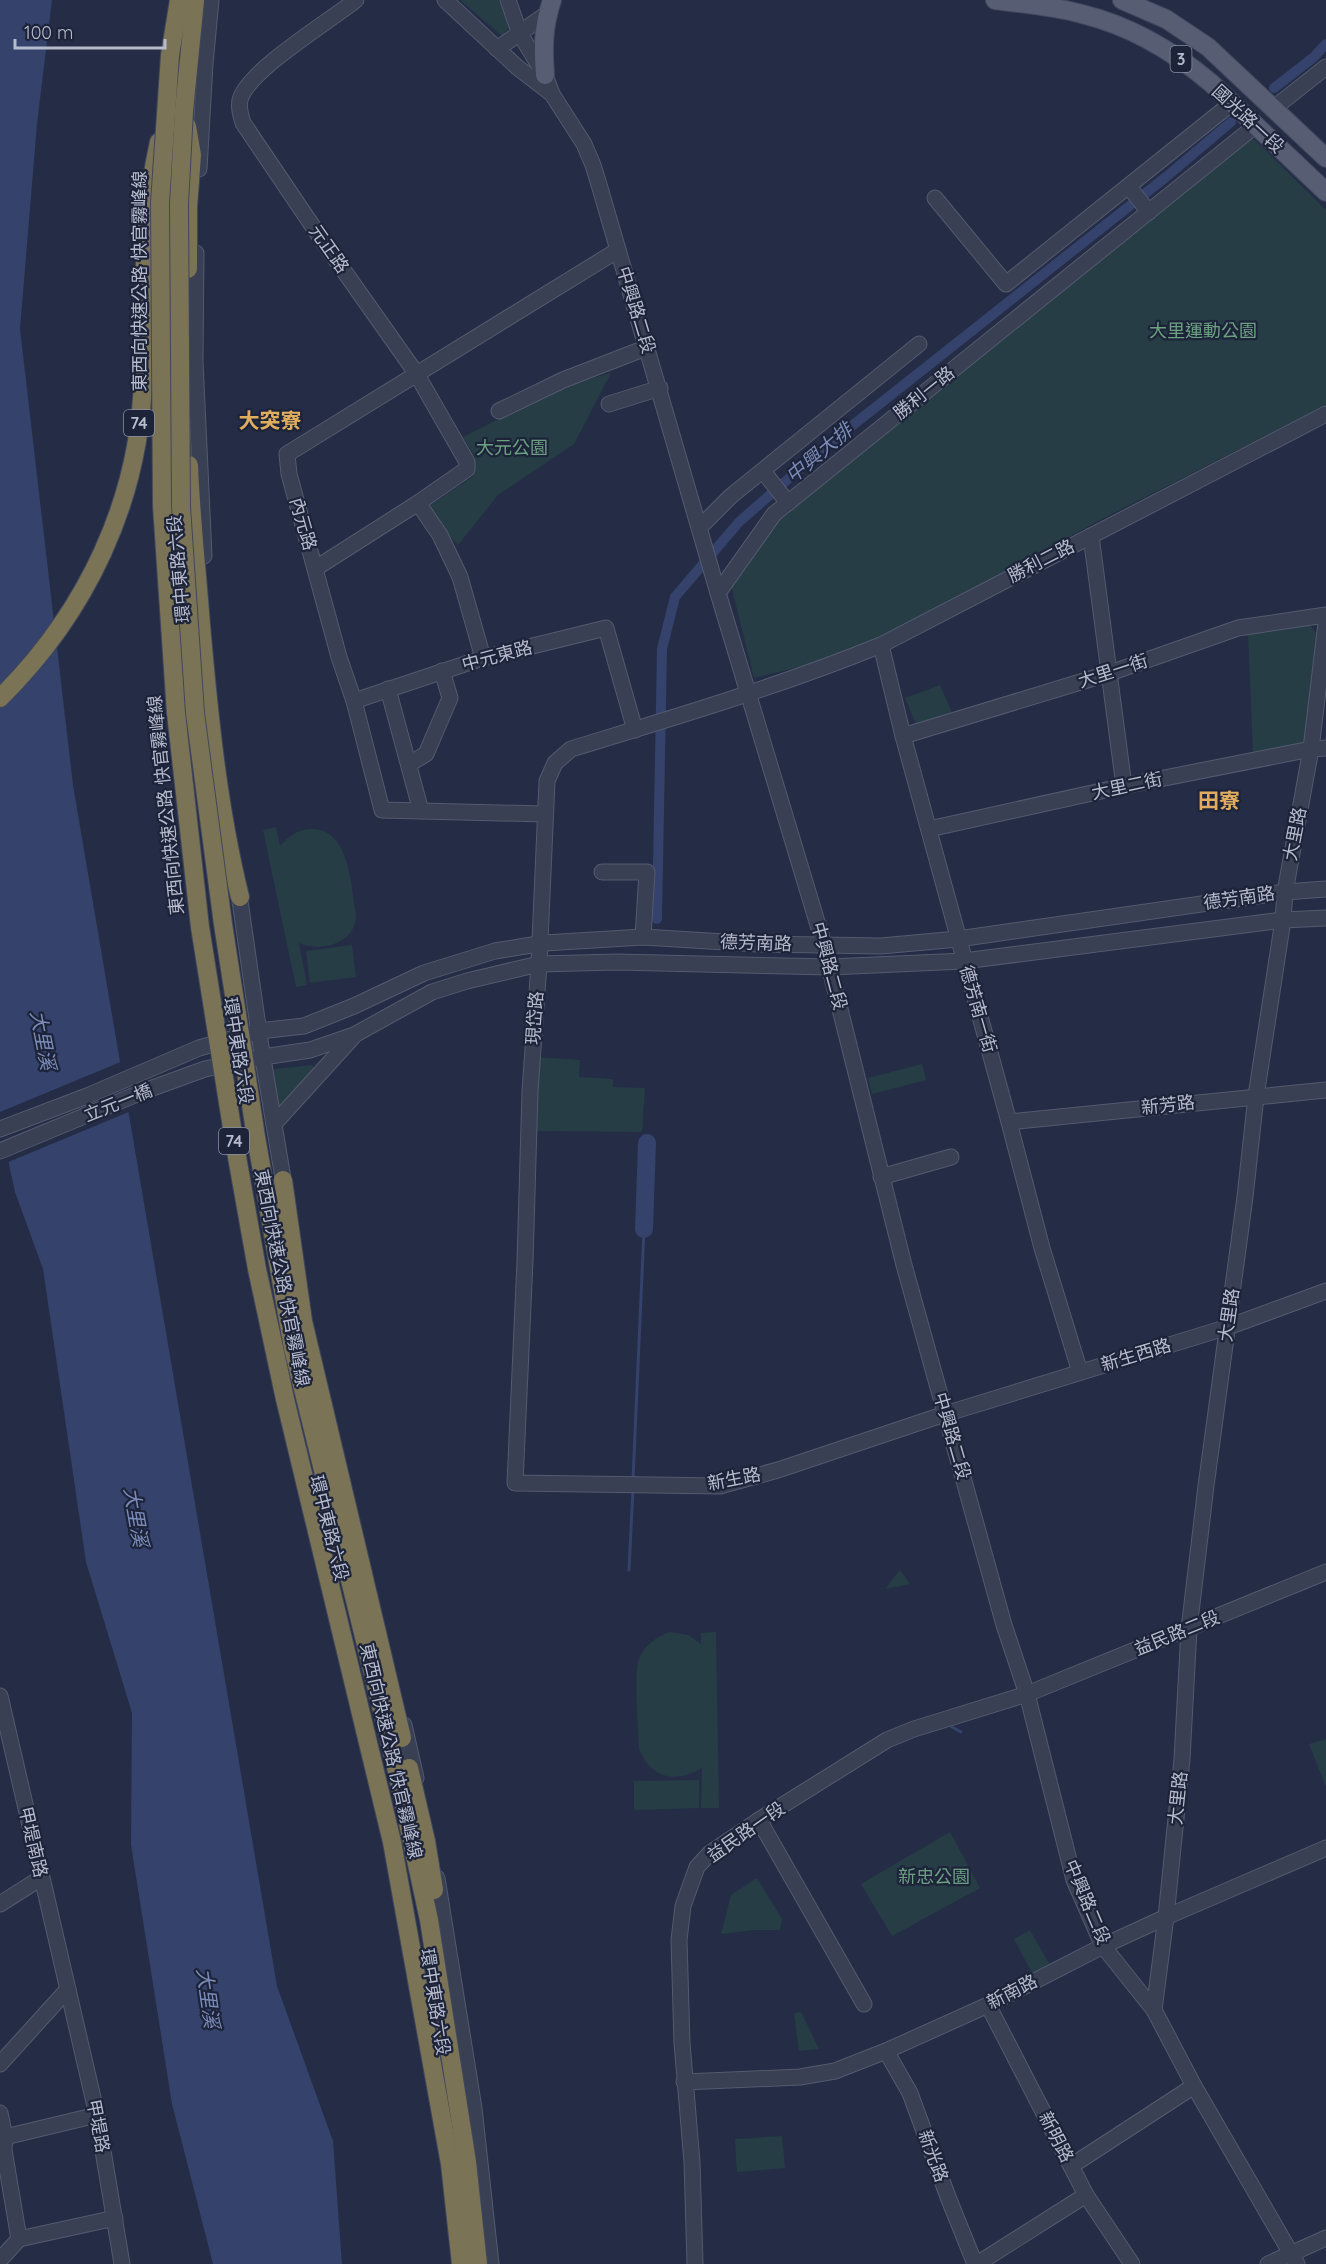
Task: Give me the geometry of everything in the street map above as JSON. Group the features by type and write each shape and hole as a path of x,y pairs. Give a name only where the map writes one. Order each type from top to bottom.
{"highway":[{"name":"東西向快速公路 快官霧峰線","path":"179,0 170,55 179,204 182,507 195,713 223,924 256,1137 293,1348 396,1767 429,1920 467,2162 477,2264"},
{"name":"東西向快速公路 快官霧峰線","path":"195,0 160,203 162,506 176,713 200,927 259,1280 285,1399 392,1842 450,2164 461,2264"},
{"name":"74","path":"0,698 45,649 82,593 106,545 126,487 136,443 143,392 143,298 152,172 175,110"},
{"path":"175,110 192,155 188,207 188,428 191,510 209,712 229,854 240,897"},
{"path":"283,1180 303,1321 426,1841 446,1957 447,1989 443,2014"}],"main road":[{"name":"國光路一段","path":"996,0 1080,13 1129,29 1158,44 1192,68 1326,192"},
{"name":"國光路一段","path":"1122,0 1159,15 1182,28 1227,63 1326,158"},
{"path":"545,75 543,40 550,6"}],"street":[{"name":"環中東路六段","path":"187,0 178,55 167,274 174,507 191,714 235,1039 278,1316 316,1480 390,1771 423,1922 460,2162 470,2264"},
{"name":"環中東路六段","path":"211,0 196,216 195,361 206,592 216,711 259,1031 283,1180 314,1340 433,1857 474,2108 491,2264"},
{"name":"元正路","path":"356,0 265,68 247,87 240,101 243,123 416,373 467,462 467,469 418,504"},
{"name":"中興路二段","path":"445,0 497,49 552,94"},
{"name":"中興路二段","path":"508,0 520,34 545,75 552,94 584,144 593,165 648,347 718,593 824,945 881,1177 1004,1625 1027,1694 1074,1880 1103,1946 1154,2010 1194,2086 1294,2259"},
{"path":"497,49 520,34 550,6"},
{"path":"1274,108 1326,67"},
{"path":"935,198 1006,284 1232,104"},
{"name":"勝利一路","path":"718,593 774,514 1255,126"},
{"path":"1129,187 1149,212"},
{"name":"內元路","path":"545,814 382,810 354,701 339,657 289,474 287,454 618,250"},
{"path":"701,530 730,496 919,344"},
{"path":"499,411 563,380 648,347"},
{"path":"609,404 660,388"},
{"name":"勝利二路","path":"749,693 881,645 1326,414"},
{"path":"763,471 788,503"},
{"path":"316,568 418,504 440,535 460,577 483,658"},
{"path":"1091,536 1124,786"},
{"name":"大里一街","path":"903,736 1110,673 1238,628 1326,615"},
{"name":"大里路","path":"1154,2010 1182,1759 1189,1629 1206,1486 1245,1197 1256,1096 1283,920 1285,891 1319,748 1326,623"},
{"name":"中元東路","path":"354,701 483,658 606,628 635,730"},
{"name":"德芳南一街","path":"881,645 903,736 1010,1122 1042,1248 1080,1371"},
{"path":"409,764 426,754 450,698 442,672"},
{"path":"388,689 421,811"},
{"name":"現岱路","path":"515,1483 530,1091 539,964 538,944 547,781 555,764 571,749 749,693"},
{"name":"大里二街","path":"929,829 1124,786 1319,748"},
{"path":"602,873 647,872 643,937"},
{"name":"德芳南路","path":"235,1039 259,1031 304,1026 354,1006 424,973 478,955 538,944 643,937 758,944 881,946 958,939 1285,891 1326,889"},
{"name":"德芳南路","path":"239,1062 310,1050 354,1035 432,992 539,964 617,962 830,967 964,961 1283,920 1326,918"},
{"path":"274,1124 354,1035"},
{"name":"立元一橋","path":"0,1129 87,1096 199,1048 235,1039"},
{"name":"立元一橋","path":"0,1151 205,1069 239,1062"},
{"name":"新芳路","path":"1010,1122 1326,1090"},
{"path":"881,1177 951,1157"},
{"name":"新生西路","path":"945,1414 1228,1327 1326,1291"},
{"name":"新生路","path":"515,1483 720,1486 778,1470 945,1414"},
{"name":"益民路二段","path":"1027,1694 1326,1572"},
{"name":"益民路一段","path":"695,2264 692,2162 684,2082 679,1940 682,1906 698,1868 710,1853 887,1740 914,1729 1027,1694"},
{"name":"甲堤南路","path":"0,1696 68,1989"},
{"path":"759,1820 864,2004"},
{"name":"新南路","path":"684,2082 800,2077 835,2071 886,2051 987,2005 1166,1917 1326,1848"},
{"path":"410,1863 433,1857"},
{"path":"0,1904 41,1878"},
{"path":"0,2064 68,1989"},
{"name":"甲堤路","path":"68,1989 97,2115 122,2264"},
{"name":"新明路","path":"987,2005 1086,2195 1132,2264"},
{"name":"新光路","path":"886,2051 910,2093 948,2197 976,2264"},
{"path":"1071,2166 1194,2086"},
{"path":"0,2113 19,2239"},
{"path":"5,2137 97,2115"},
{"path":"976,2264 1086,2195"},
{"path":"0,2260 19,2239 115,2218"},
{"path":"1268,2264 1294,2259 1326,2238"}],"green space":[{"path":"460,0 498,0 511,26 502,36"},
{"name":"大里運動公園","path":"1251,136 1326,210 1326,405 1098,521 881,639 827,660 754,678 731,585 778,518"},
{"name":"大元公園","path":"611,373 574,444 498,495 458,545 425,509 472,477 475,457 463,437 564,386"},
{"path":"1306,621 1321,638 1309,745 1253,755 1248,631"},
{"path":"940,685 953,715 918,729 905,698"},
{"path":"276,827 280,846 294,834 307,829 325,832 334,838 346,861 356,914 355,924 344,939 327,946 317,947 299,943 307,985 296,987 263,830"},
{"path":"352,945 356,977 310,983 306,951"},
{"path":"537,1057 580,1060 579,1077 613,1079 613,1087 645,1088 642,1132 535,1131"},
{"path":"922,1064 926,1080 872,1094 868,1078"},
{"path":"312,1065 315,1069 279,1107 272,1071"},
{"path":"900,1570 910,1584 885,1589"},
{"path":"670,1632 688,1635 701,1644 701,1633 716,1632 719,1808 701,1808 702,1768 683,1776 666,1776 651,1767 639,1749 636,1689 639,1659 652,1642"},
{"path":"1326,1739 1326,1787 1309,1744"},
{"path":"699,1780 699,1808 634,1810 634,1781"},
{"name":"新忠公園","path":"950,1832 980,1888 892,1936 861,1884"},
{"path":"757,1878 782,1919 780,1930 721,1934 731,1895"},
{"path":"1030,1930 1050,1965 1032,1973 1014,1939"},
{"path":"801,2012 819,2049 799,2051 794,2013"},
{"path":"782,2136 785,2168 737,2172 735,2139"}],"water":[{"name":"大里溪","path":"0,0 52,0 37,124 20,329 73,785 277,1986 333,2141 342,2264 213,2264 172,2104 131,1845 132,1713 86,1562 43,1269 15,1192 0,1123"}],"pier":[{"path":"123,1061 131,1111 6,1163 0,1137 0,1112"}],"waterway":[{"name":"中興大排","path":"1274,88 1314,57 1326,44"},
{"name":"中興大排","path":"657,919 662,649 675,597 739,522 819,452 1166,177 1231,122"},
{"path":"644,1229 647,1143"},
{"path":"633,1479 644,1229"},
{"path":"629,1570 633,1489"},
{"path":"947,1724 961,1732"}],"district":[{"name":"大突寮","path":"270,421"},
{"name":"田寮","path":"1219,801"}]}
